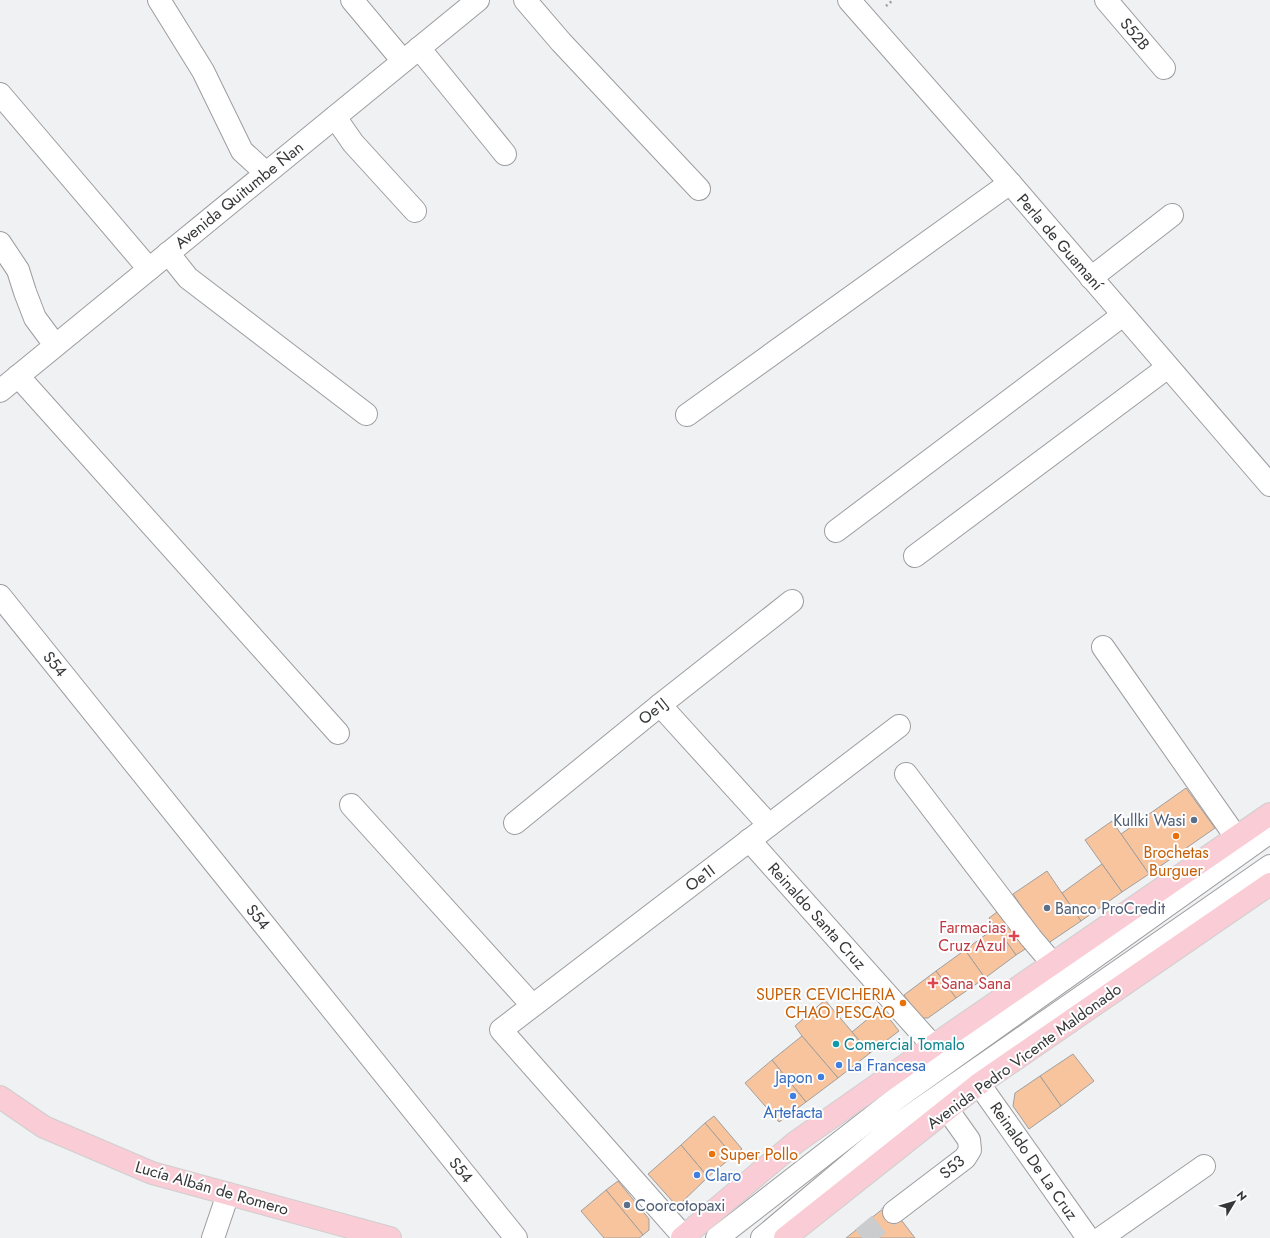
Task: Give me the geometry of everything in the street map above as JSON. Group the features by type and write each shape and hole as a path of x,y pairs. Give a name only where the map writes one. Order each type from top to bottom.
{"main road":[{"path":"683,1237 796,1142 933,1046 1059,971 1270,814"},
{"name":"Avenida Pedro Vicente Maldonado","path":"785,1238 980,1084 1269,882"},
{"name":"Lucía Albán de Romero","path":"0,1097 44,1127 152,1173 390,1238"}],"street":[{"path":"159,0 204,71 242,150 266,173"},
{"path":"352,0 411,55 505,154"},
{"name":"Avenida Quitumbe Ñan","path":"0,391 478,0"},
{"path":"525,0 561,42 699,189"},
{"name":"Perla de Guamaní","path":"849,0 1010,183 1270,484"},
{"name":"S52B","path":"1106,0 1164,68"},
{"path":"0,94 149,269"},
{"path":"335,117 353,143 415,211"},
{"path":"687,415 1010,183"},
{"path":"1091,278 1172,215"},
{"path":"0,243 5,248 18,270 35,318 55,345"},
{"path":"168,253 188,278 366,414"},
{"path":"836,530 1123,315"},
{"path":"915,556 1168,366"},
{"path":"18,376 338,733"},
{"name":"S54","path":"0,596 516,1238"},
{"name":"Oe1J","path":"515,823 792,601"},
{"path":"1103,647 1236,838"},
{"path":"660,706 769,825"},
{"name":"Oe1I","path":"683,1237 501,1030 899,726"},
{"path":"906,774 1031,938 1059,971"},
{"path":"351,805 532,1006"},
{"path":"717,1238 1059,971 1270,832"},
{"name":"Reinaldo Santa Cruz","path":"749,840 933,1046"},
{"path":"762,1238 894,1127 1269,882"},
{"name":"Reinaldo De La Cruz","path":"980,1084 1088,1238"},
{"name":"S53","path":"894,1212 965,1158 970,1150 969,1140 947,1109"},
{"path":"1101,1238 1204,1166"},
{"path":"213,1238 228,1194"}],"building":[{"path":"1186,788 1215,828 1149,874 1121,834"},
{"path":"1112,821 1149,874 1122,892 1085,840"},
{"path":"1102,864 1122,892 1081,921 1062,893"},
{"name":"Banco ProCredit","path":"1047,871 1081,921 1047,944 1013,894"},
{"name":"Farmacias Cruz Azul","path":"1005,906 1033,944 1016,955 989,918"},
{"path":"996,927 1016,955 985,978 965,950"},
{"path":"965,950 985,978 956,998 936,971"},
{"name":"Sana Sana","path":"936,971 956,998 928,1018 921,1018 904,995"},
{"name":"Comercial Tomalo","path":"825,1000 870,1053 838,1078 795,1026"},
{"path":"881,1008 899,1031 870,1053 852,1032"},
{"path":"802,1036 838,1078 806,1102 772,1060"},
{"path":"1073,1054 1094,1081 1061,1106 1040,1076"},
{"path":"772,1060 806,1102 779,1122 745,1083"},
{"path":"1040,1076 1061,1106 1029,1129 1013,1106 1015,1093"},
{"path":"714,1116 742,1149 733,1156 705,1123"},
{"path":"705,1123 733,1156 708,1177 681,1145"},
{"path":"681,1145 708,1177 681,1203 674,1203 648,1174"},
{"name":"Coorcotopaxi","path":"618,1181 649,1219 649,1230 643,1235 606,1190"},
{"path":"606,1190 643,1235 639,1238 604,1238 581,1211"},
{"path":"889,1204 915,1238 846,1238"}],"tunnel":[{"path":"862,1238 894,1212"}],"place":[{"name":"Kullki Wasi","path":"1194,820"},
{"name":"Brochetas Burguer","path":"1176,836"},
{"name":"Banco ProCredit","path":"1047,908"},
{"name":"Farmacias Cruz Azul","path":"1014,936"},
{"name":"Sana Sana","path":"933,983"},
{"name":"SUPER CEVICHERIA CHAO PESCAO","path":"903,1003"},
{"name":"Comercial Tomalo","path":"836,1044"},
{"name":"La Francesa","path":"839,1065"},
{"name":"Japon","path":"821,1077"},
{"name":"Artefacta","path":"793,1096"},
{"name":"Super Pollo","path":"712,1154"},
{"name":"Claro","path":"697,1175"},
{"name":"Coorcotopaxi","path":"627,1205"}]}
